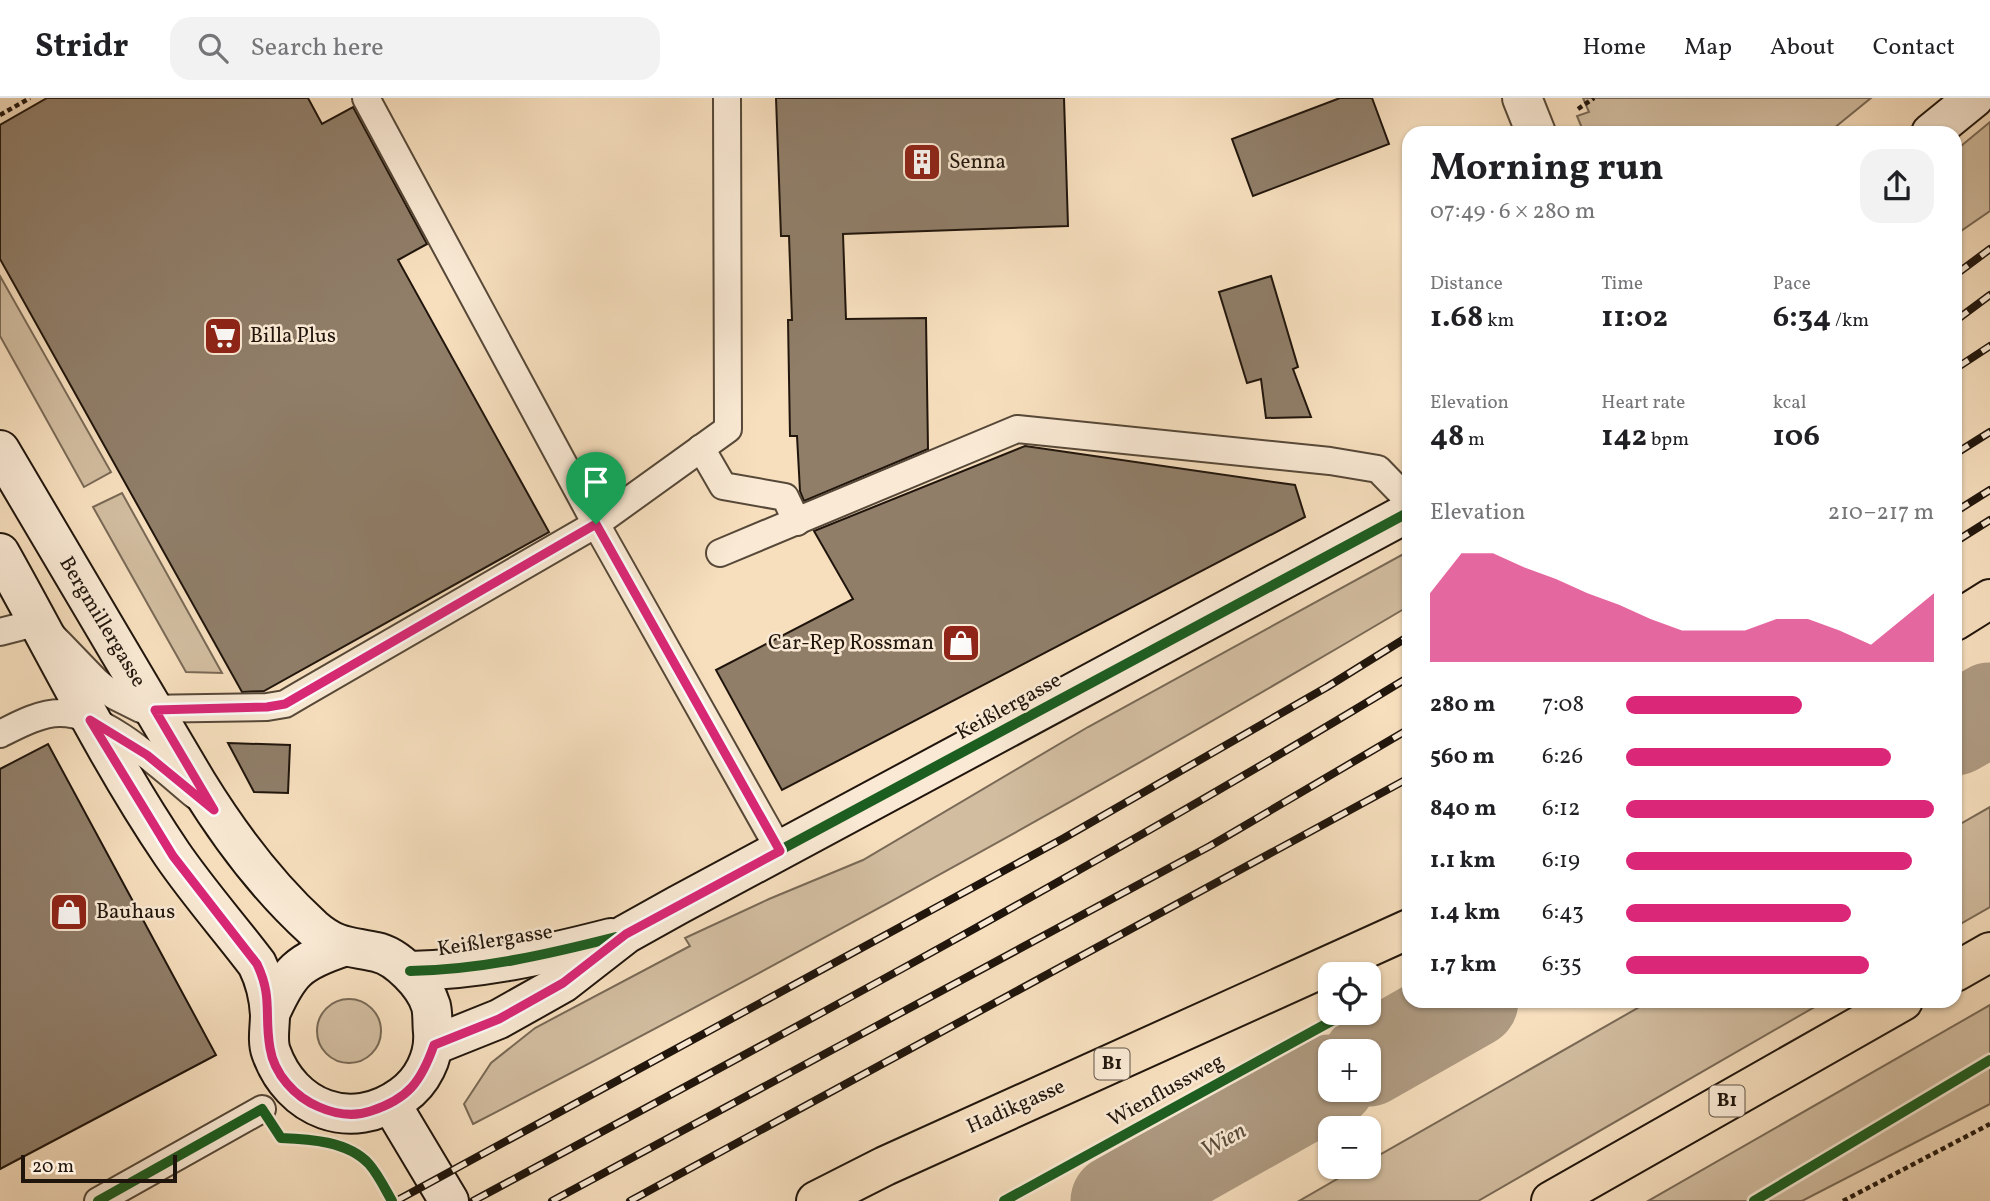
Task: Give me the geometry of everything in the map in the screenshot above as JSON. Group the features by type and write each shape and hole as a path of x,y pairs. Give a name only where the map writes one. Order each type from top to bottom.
{"main road":[{"path":"1522,98 1533,126"},
{"path":"1940,126 1974,98"},
{"name":"Bergmillergasse","path":"0,450 214,810 247,855 298,913 330,941 343,947 379,952 410,971 431,1005 434,1045 426,1069 411,1090 391,1104 363,1114 333,1113 305,1101 283,1080 270,1049 270,1014 265,982 257,964 173,856 90,720 0,553"},
{"name":"Keißlergasse","path":"434,1045 499,1019 563,983 626,934 1402,516"},
{"path":"1962,617 1990,599"},
{"name":"Hadikgasse","path":"816,1201 885,1166 1402,932"},
{"name":"Keißlergasse","path":"410,971 489,964 559,951 626,934"},
{"name":"Bergmillergasse","path":"270,1014 284,982 310,958 343,947"},
{"path":"1962,968 1990,951"},
{"name":"B1","path":"1551,1201 1891,1008"},
{"path":"391,1104 449,1201"}],"lane":[{"path":"366,98 596,524 780,851"},
{"path":"0,632 39,622 96,681 113,695 141,709 267,707 285,704 596,524 728,429 727,98"},
{"path":"720,553 1017,429 1330,461 1378,469 1402,493"},
{"path":"701,448 723,486 785,497 797,522"},
{"path":"0,734 36,718 58,713 90,720 147,755 214,810"},
{"path":"98,1201 262,1109"}],"path":[{"path":"0,115 30,98"},
{"path":"1843,1201 1990,1124"}],"shaded area":[{"path":"1583,98 1871,98 1837,126 1581,126 1577,116 1589,112"},
{"path":"1990,122 1990,211 1962,230 1962,145"},
{"path":"0,276 111,472 84,487 0,336"},
{"path":"122,493 222,673 186,672 93,507"},
{"path":"1402,555 1402,610 1178,741 945,872 473,1124 464,1104 491,1063 535,1028 690,946 685,938 863,860 1088,727"},
{"path":"1990,807 1990,907 1962,923 1962,823"},
{"path":"349,999 367,1005 375,1013 381,1031 375,1049 367,1057 349,1063 331,1057 323,1049 317,1031 323,1013 331,1005"},
{"path":"1990,1005 1990,1104 1802,1201 1648,1201"},
{"path":"1638,1008 1813,1008 1478,1201 1299,1201 1337,1179 1381,1179 1381,1154"}],"building":[{"name":"Billa Plus","path":"47,98 308,98 322,124 353,107 427,244 398,260 549,532 264,691 242,692 0,259 0,125"},
{"path":"776,98 1064,98 1068,226 843,234 846,319 926,318 928,449 804,501 800,491 797,436 790,436 788,320 792,320 789,236 781,236"},
{"path":"1340,98 1372,98 1389,144 1253,196 1232,139"},
{"path":"1271,276 1298,367 1293,369 1311,417 1266,418 1261,379 1247,383 1219,292"},
{"path":"1025,446 1295,485 1305,517 782,790 716,670 853,599 814,531"},
{"path":"228,743 290,745 288,793 254,792"},
{"name":"Bauhaus","path":"48,744 216,1055 0,1169 0,769"}],"waterway":[{"name":"Wien","path":"1962,725 1990,709"},
{"name":"Wien","path":"1381,1053 1460,1008"},
{"name":"Wien","path":"1117,1201 1318,1088"}],"railway":[{"path":"1962,270 1990,249"},
{"path":"1962,316 1990,295"},
{"path":"1962,364 1990,346"},
{"path":"1962,450 1990,432"},
{"path":"1962,508 1990,490"},
{"path":"1962,538 1990,520"},
{"path":"396,1201 1064,838 1327,687 1402,640"},
{"path":"473,1201 1061,880 1402,681"},
{"path":"552,1201 1210,846 1402,733"},
{"path":"630,1201 1402,782"}],"cycle path":[{"path":"434,1045 499,1019 563,983 626,934 678,905 1402,516"},
{"path":"410,971 488,964 616,937"},
{"name":"Wienflussweg","path":"1004,1201 1324,1025"},
{"path":"1754,1201 1990,1060"},
{"path":"98,1201 262,1109 281,1138 328,1143 360,1156 375,1172 392,1201"}],"place":[{"name":"Senna","path":"922,162"},
{"name":"Billa Plus","path":"223,336"},
{"name":"Car-Rep Rossman","path":"961,643"},
{"name":"Bauhaus","path":"69,912"}],"route":[{"path":"596,524 780,851 626,934 563,983 499,1019 434,1045 426,1069 411,1090 391,1104 363,1114 333,1113 305,1101 283,1080 270,1049 270,1014 265,982 257,964 173,856 90,720 147,755 214,810 155,710 267,707 285,704 596,524"}]}
